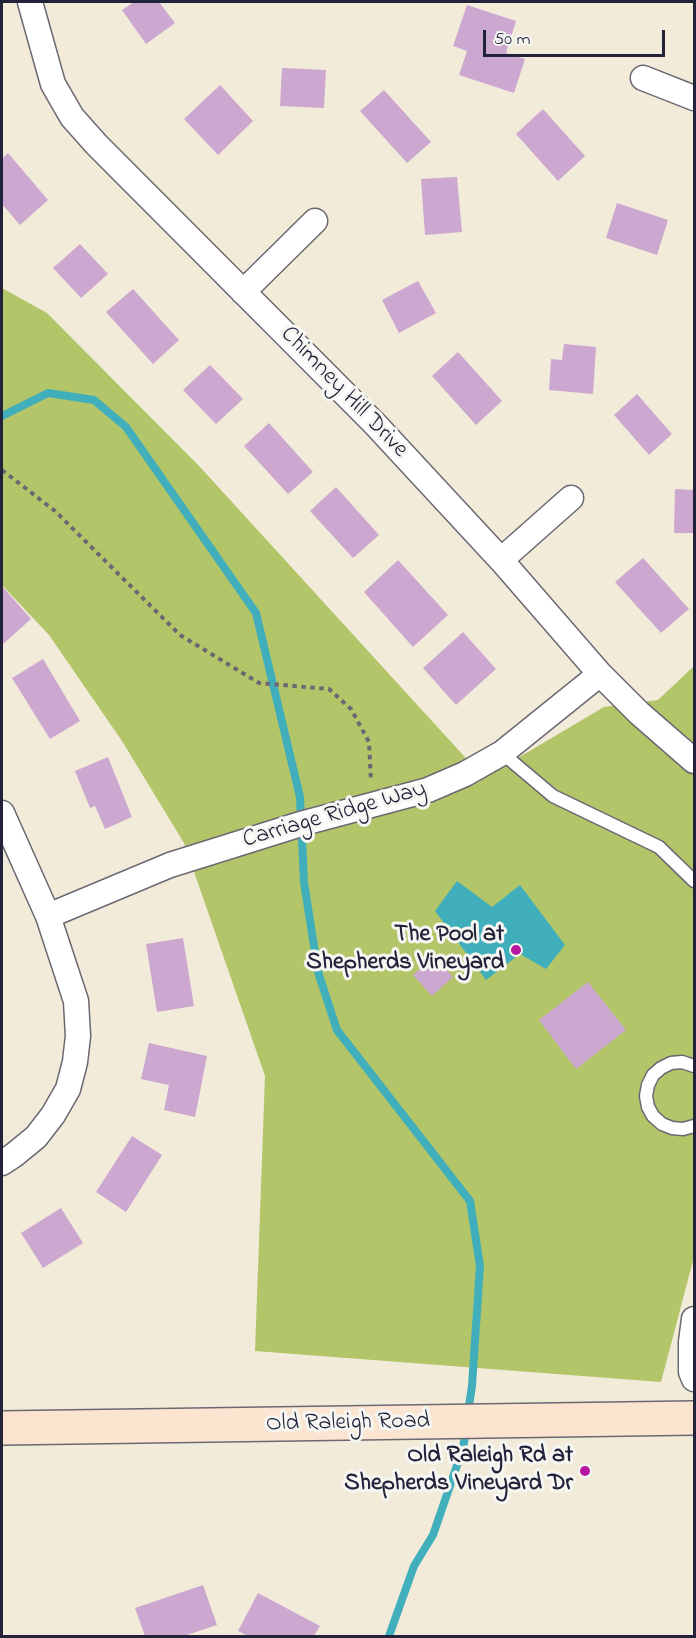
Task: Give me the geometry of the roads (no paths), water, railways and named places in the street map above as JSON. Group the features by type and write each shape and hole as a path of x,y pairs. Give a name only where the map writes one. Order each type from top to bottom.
{"main road":[{"name":"Old Raleigh Road","path":"2,1428 694,1418"}],"street":[{"name":"Chimney Hill Drive","path":"30,2 53,84 72,117 96,144 375,424 501,561 600,674 639,713 694,761"},
{"path":"643,78 694,99"},
{"path":"243,292 315,221"},
{"path":"501,561 571,498"},
{"name":"Carriage Ridge Way","path":"48,916 170,865 304,823 428,790 465,774 501,753 600,674"},
{"path":"2,813 48,916 76,1000 78,1036 75,1062 68,1089 54,1115 36,1137 2,1162"},
{"path":"694,1319 691,1342 691,1372 694,1379"}],"lane":[{"path":"501,753 553,796 659,847 694,881"},
{"path":"694,1066 682,1062 671,1063 661,1068 653,1075 646,1096 653,1116 662,1124 683,1129 694,1125"}],"water":[{"path":"457,881 492,907 520,885 565,945 546,969 520,954 486,980 435,911"}],"waterway":[{"path":"2,416 48,393 94,400 126,427 256,613 300,797 304,882 318,972 337,1030 470,1201 480,1266 472,1386 468,1412"},
{"path":"389,1636 414,1566 433,1535 463,1448 466,1430"}],"place":[{"name":"The Pool at Shepherds Vineyard","path":"516,950"},
{"name":"Old Raleigh Rd at Shepherds Vineyard Dr","path":"585,1471"}]}
